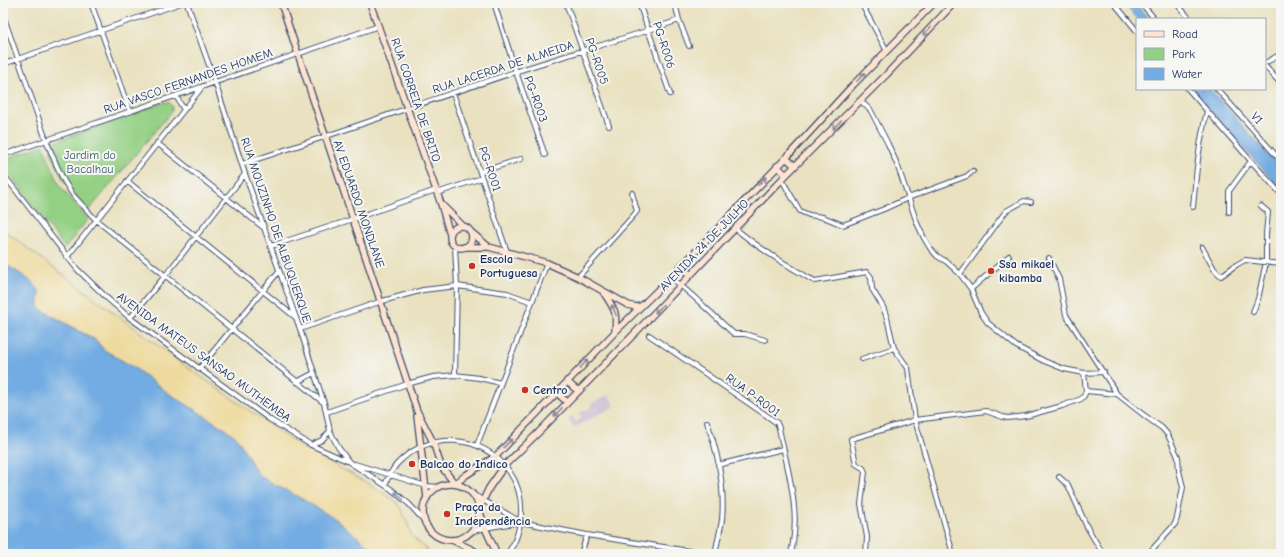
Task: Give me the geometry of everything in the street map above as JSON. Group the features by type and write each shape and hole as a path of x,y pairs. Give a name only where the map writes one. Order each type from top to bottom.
{"street":[{"path":"91,3 130,112"},
{"path":"3,64 181,3"},
{"name":"RUA MOUZINHO DE ALBUQUERQUE","path":"187,3 245,174 300,329 324,403 330,431 338,447 349,462"},
{"name":"AV EDUARDO MONDLANE","path":"281,3 416,411"},
{"name":"RUA CORREIA DE BRITO","path":"370,3 441,204 450,235"},
{"name":"PG-R003","path":"494,3 545,155"},
{"name":"PG-R005","path":"566,3 609,126"},
{"name":"PG-R006","path":"639,3 670,94"},
{"path":"674,3 689,46"},
{"path":"861,3 887,51"},
{"name":"AVENIDA 24 DE JULHO","path":"455,484 466,475 496,456 556,392 671,277 934,3"},
{"name":"AVENIDA 24 DE JULHO","path":"479,509 489,488 505,465 643,326 680,285 736,229 786,175 861,101 954,3"},
{"path":"1114,3 1136,30"},
{"path":"1141,3 1154,18"},
{"path":"1176,3 1189,18"},
{"path":"3,15 46,140 64,181 73,195 96,220 324,403"},
{"name":"RUA LACERDA DE ALMEIDA","path":"242,164 516,72 679,20"},
{"name":"RUA VASCO FERNANDES HOMEM","path":"3,155 379,26"},
{"path":"1266,62 1281,54"},
{"path":"1266,67 1281,84"},
{"path":"66,257 204,86"},
{"path":"1189,90 1281,194"},
{"name":"V1","path":"1218,90 1281,161"},
{"name":"PG-R001","path":"453,93 507,252"},
{"path":"176,96 184,110"},
{"path":"861,101 871,110 897,164 917,223 930,248 937,256 948,262 960,274 971,289 981,313 988,323 1011,342 1044,361 1064,369 1084,373 1104,372"},
{"path":"1193,207 1198,156 1207,111"},
{"path":"157,143 264,228"},
{"path":"786,158 795,166"},
{"path":"480,172 521,159"},
{"path":"1229,212 1230,191 1251,161"},
{"path":"777,166 786,175"},
{"path":"782,180 800,211 843,225 908,198 967,176 973,170"},
{"name":"AVENIDA MATEUS SANSAO MUTHEMBA","path":"3,174 66,257 108,299 130,318 269,419 311,445 349,462"},
{"path":"130,318 245,174"},
{"path":"271,246 482,178"},
{"path":"127,181 296,318"},
{"path":"578,277 637,211 632,193"},
{"path":"960,274 1006,211 1024,201 1031,202"},
{"path":"441,204 463,226 489,247"},
{"path":"1253,312 1258,299 1266,262 1268,212 1261,206"},
{"path":"455,375 457,286 455,246 451,242 450,235 453,229 463,226"},
{"path":"736,229 768,253 815,281 867,272 870,274 872,289 885,312 894,348 908,368 915,420 953,554"},
{"path":"464,247 470,243 472,236 471,232"},
{"path":"455,246 489,247 547,263 578,277 628,305 635,307 642,306"},
{"path":"1202,247 1214,269 1221,276 1245,260 1281,264"},
{"path":"971,289 1009,256"},
{"path":"1049,258 1059,279 1066,315 1117,394 1165,431 1173,444 1178,457 1178,471 1183,488 1178,518 1175,524 1148,554"},
{"path":"477,445 547,263"},
{"path":"681,266 690,275"},
{"path":"199,369 279,271"},
{"path":"671,277 734,334 745,334 765,340"},
{"path":"300,329 380,302 423,290 457,286 507,293 532,302"},
{"path":"602,291 615,310 615,332"},
{"name":"RUA P-R001","path":"649,335 777,423 789,472 794,508 795,525 791,554"},
{"path":"862,359 894,348"},
{"path":"297,382 314,373"},
{"path":"866,554 867,537 861,504 864,472 863,468 856,464 851,439 915,420 986,410 1008,418 1026,416 1062,406 1081,399 1086,391 1084,373"},
{"path":"326,412 433,377 455,375 501,383"},
{"path":"568,381 579,391"},
{"path":"1086,391 1117,394"},
{"path":"556,392 567,402"},
{"path":"416,411 433,442 441,466 455,484"},
{"path":"416,411 427,498"},
{"path":"707,422 714,442 722,483 722,522 714,554"},
{"path":"311,445 322,440 330,431"},
{"path":"385,485 389,475 397,464 410,452 421,446 433,442 448,440 465,441 477,445 496,456 505,465 513,476 518,487 522,508 521,522 517,537 507,554"},
{"path":"718,465 783,449"},
{"path":"349,462 426,486 439,487"},
{"path":"349,462 385,485 408,504 436,535 471,549 479,554"},
{"path":"1059,477 1068,485 1087,527 1103,554"},
{"path":"426,524 424,507 427,498 432,491 447,484 455,484 462,486 474,495 521,522 587,535 708,554"},
{"path":"474,495 485,528 498,554"},
{"path":"470,532 478,522 479,509"},
{"path":"450,540 458,539 470,532 485,528 521,522"},
{"path":"581,554 587,535"},
{"path":"668,554 670,548"}],"shaded area":[{"path":"608,395 615,406 573,428 568,419 573,416 575,422 582,418 580,413 591,407 591,404"}],"green space":[{"name":"Jardim do Bacalhau","path":"165,102 170,103 172,106 172,111 90,209 85,208 64,181 51,153 52,143"},
{"path":"43,145 60,186 88,219 65,248 3,164 3,160"}],"sand":[{"path":"3,230 183,364 303,448 368,483 394,500 401,507 412,536 428,551 435,554 378,554 338,521 261,477 257,473 242,446 230,432 168,393 133,367 104,350 96,340 40,309 38,305 39,292 25,278 3,263"}],"water":[{"path":"1123,3 1135,3 1148,18 1137,18"},
{"path":"1192,90 1211,90 1281,169 1281,190"},
{"path":"3,263 28,279 37,287 39,291 40,309 96,341 104,350 133,367 168,393 230,432 237,438 257,473 261,477 304,500 338,521 378,554 3,554"}],"place":[{"name":"Escola Portuguesa","path":"472,266"},
{"name":"Ssa mikael kibamba","path":"991,271"},
{"name":"Centro","path":"525,390"},
{"name":"Balcao do Indico","path":"412,464"},
{"name":"Praça da Independência","path":"447,514"}]}
